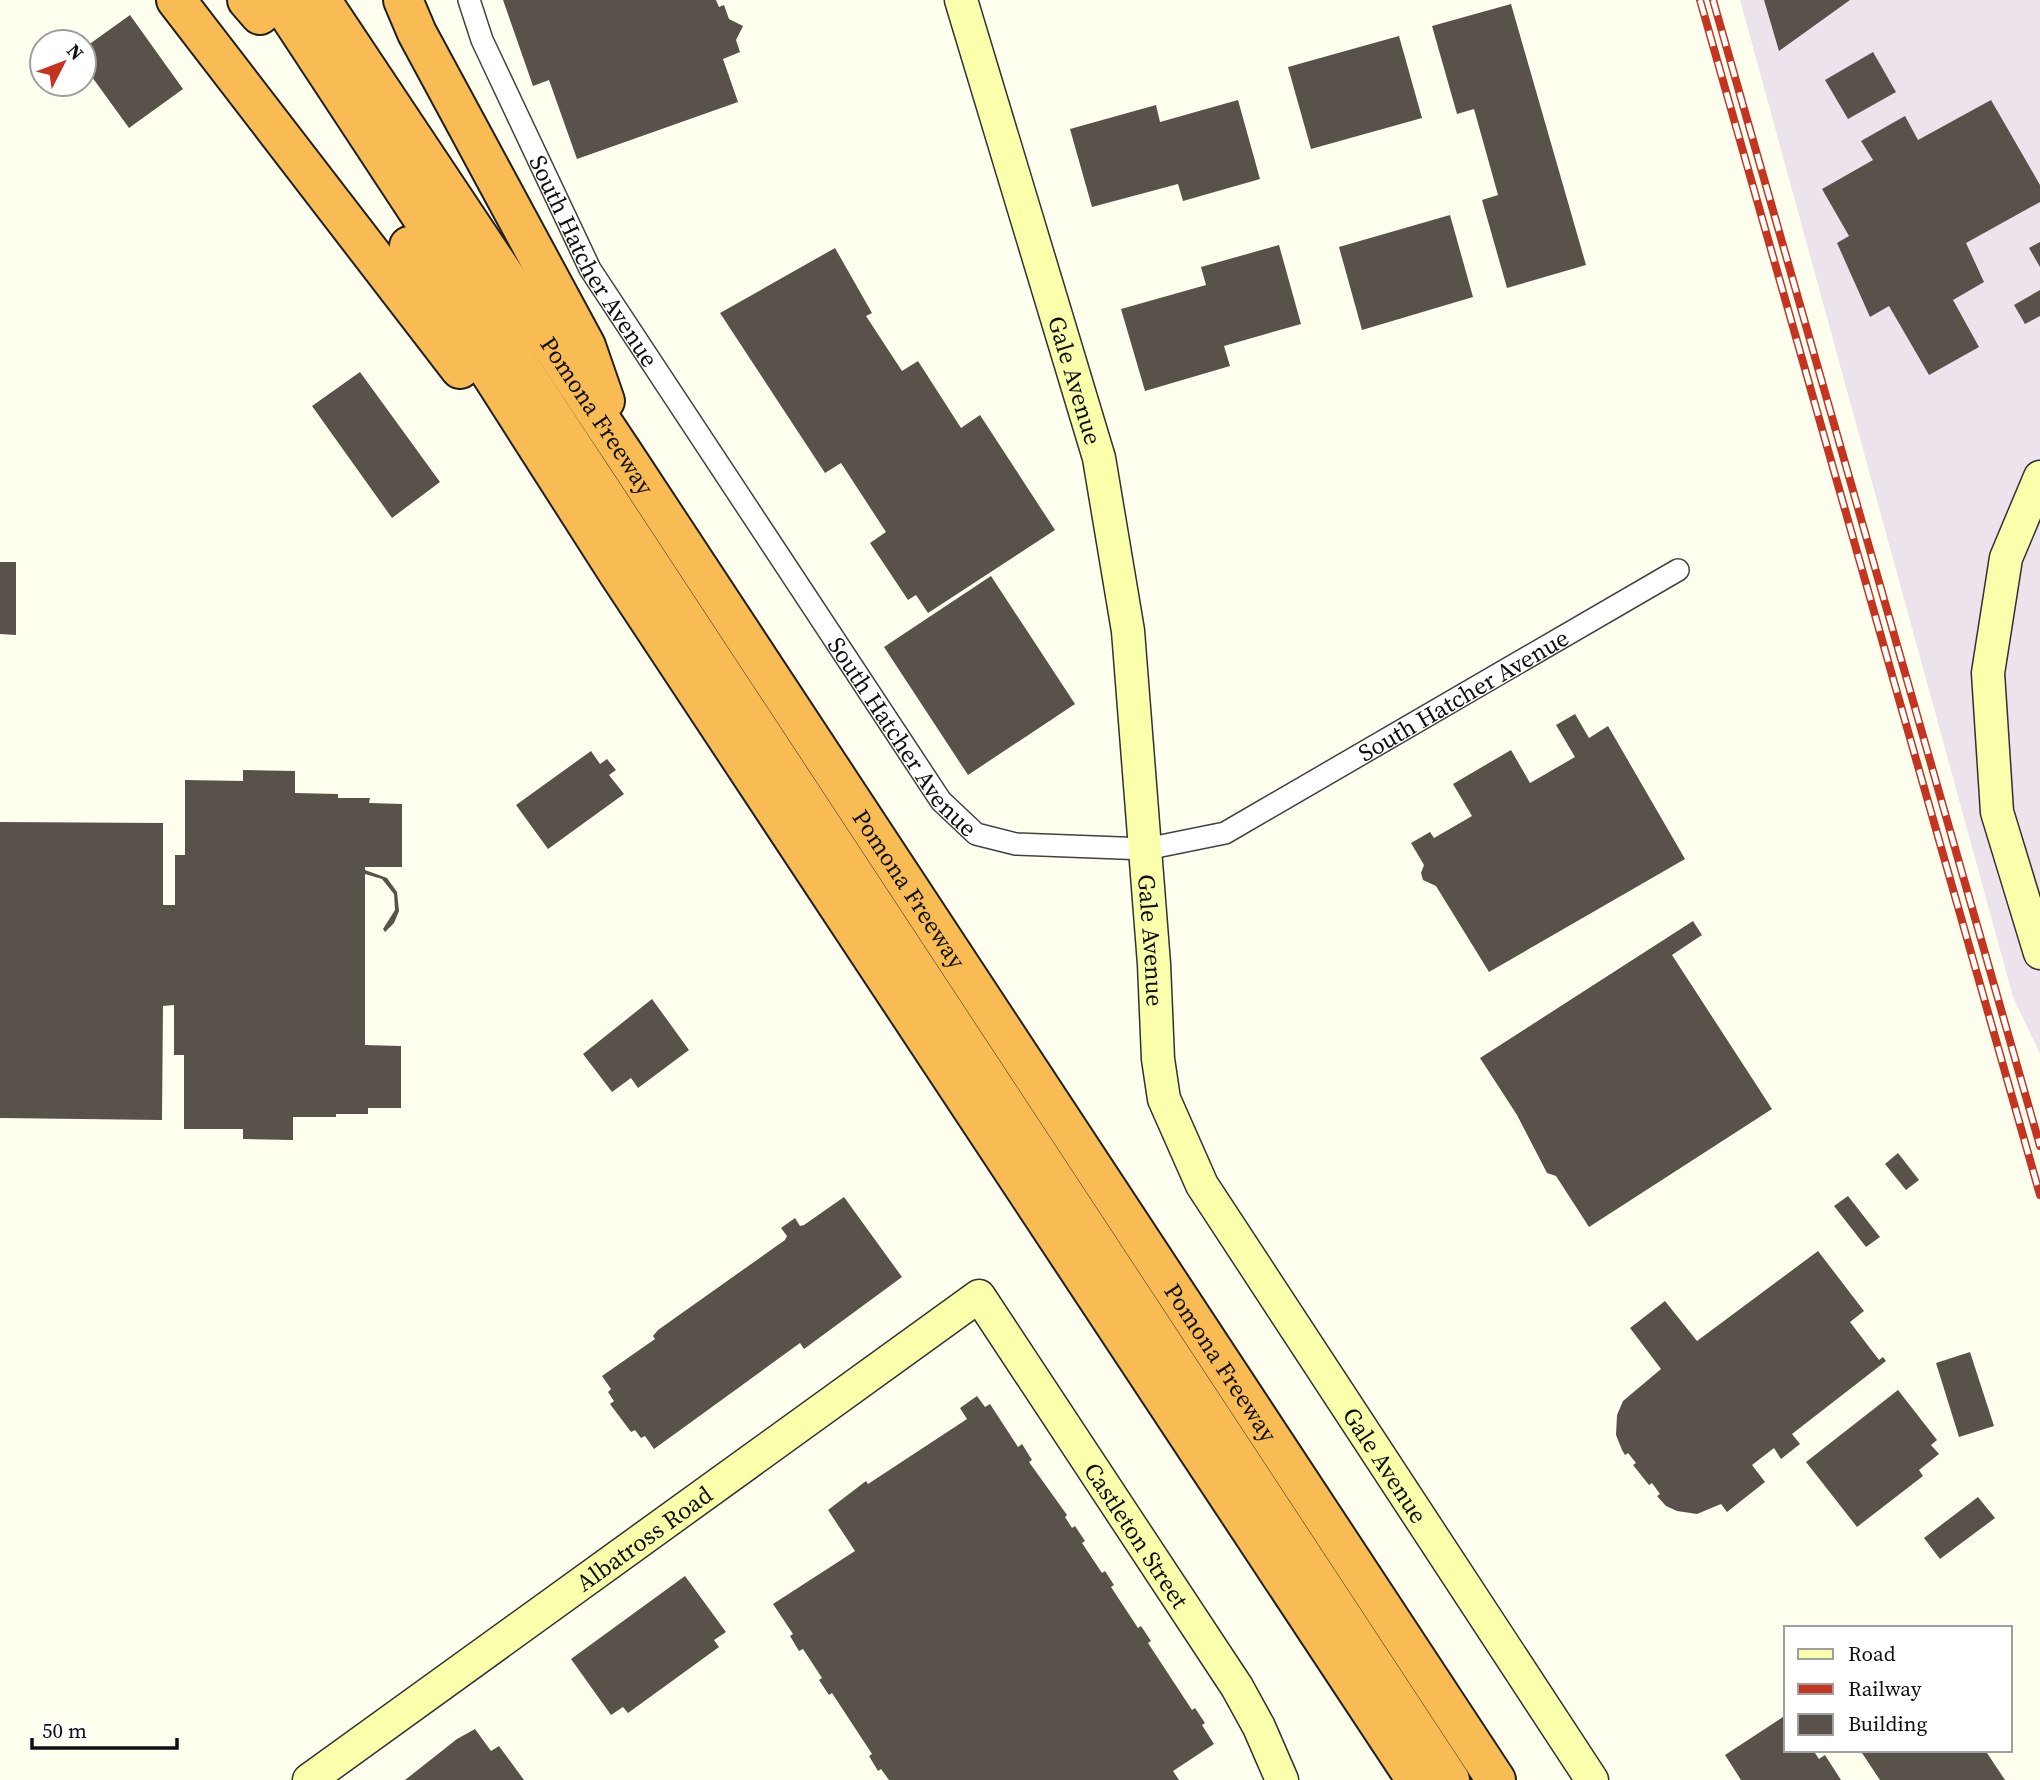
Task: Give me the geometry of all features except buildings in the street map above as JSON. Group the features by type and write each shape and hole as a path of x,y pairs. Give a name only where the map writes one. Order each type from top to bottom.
{"highway":[{"path":"176,0 618,573"},
{"path":"296,0 1465,1780"},
{"name":"Pomona Freeway","path":"321,0 624,453 1496,1780"},
{"path":"403,0 417,33 586,346 624,453"},
{"path":"259,4 618,573 1416,1780"},
{"path":"259,4 1450,1780"}],"main road":[{"name":"Gale Avenue","path":"961,0 1099,457 1128,631 1146,849 1158,1059 1164,1099 1202,1185 1592,1780"},
{"path":"2040,477 2006,558 1988,673 1997,813 2040,953"},
{"name":"Albatross Road","path":"309,1780 979,1296"},
{"name":"Castleton Street","path":"979,1296 1237,1687 1259,1727 1282,1780"}],"street":[{"name":"South Hatcher Avenue","path":"469,0 482,40 590,270 941,801 976,834 1016,844 1146,849 1225,833 1678,570"}],"shaded area":[{"path":"1740,0 2040,0 2040,1054 2013,997"}],"railway":[{"path":"1700,0 2040,1195"},
{"path":"1713,0 2040,1146"}]}
